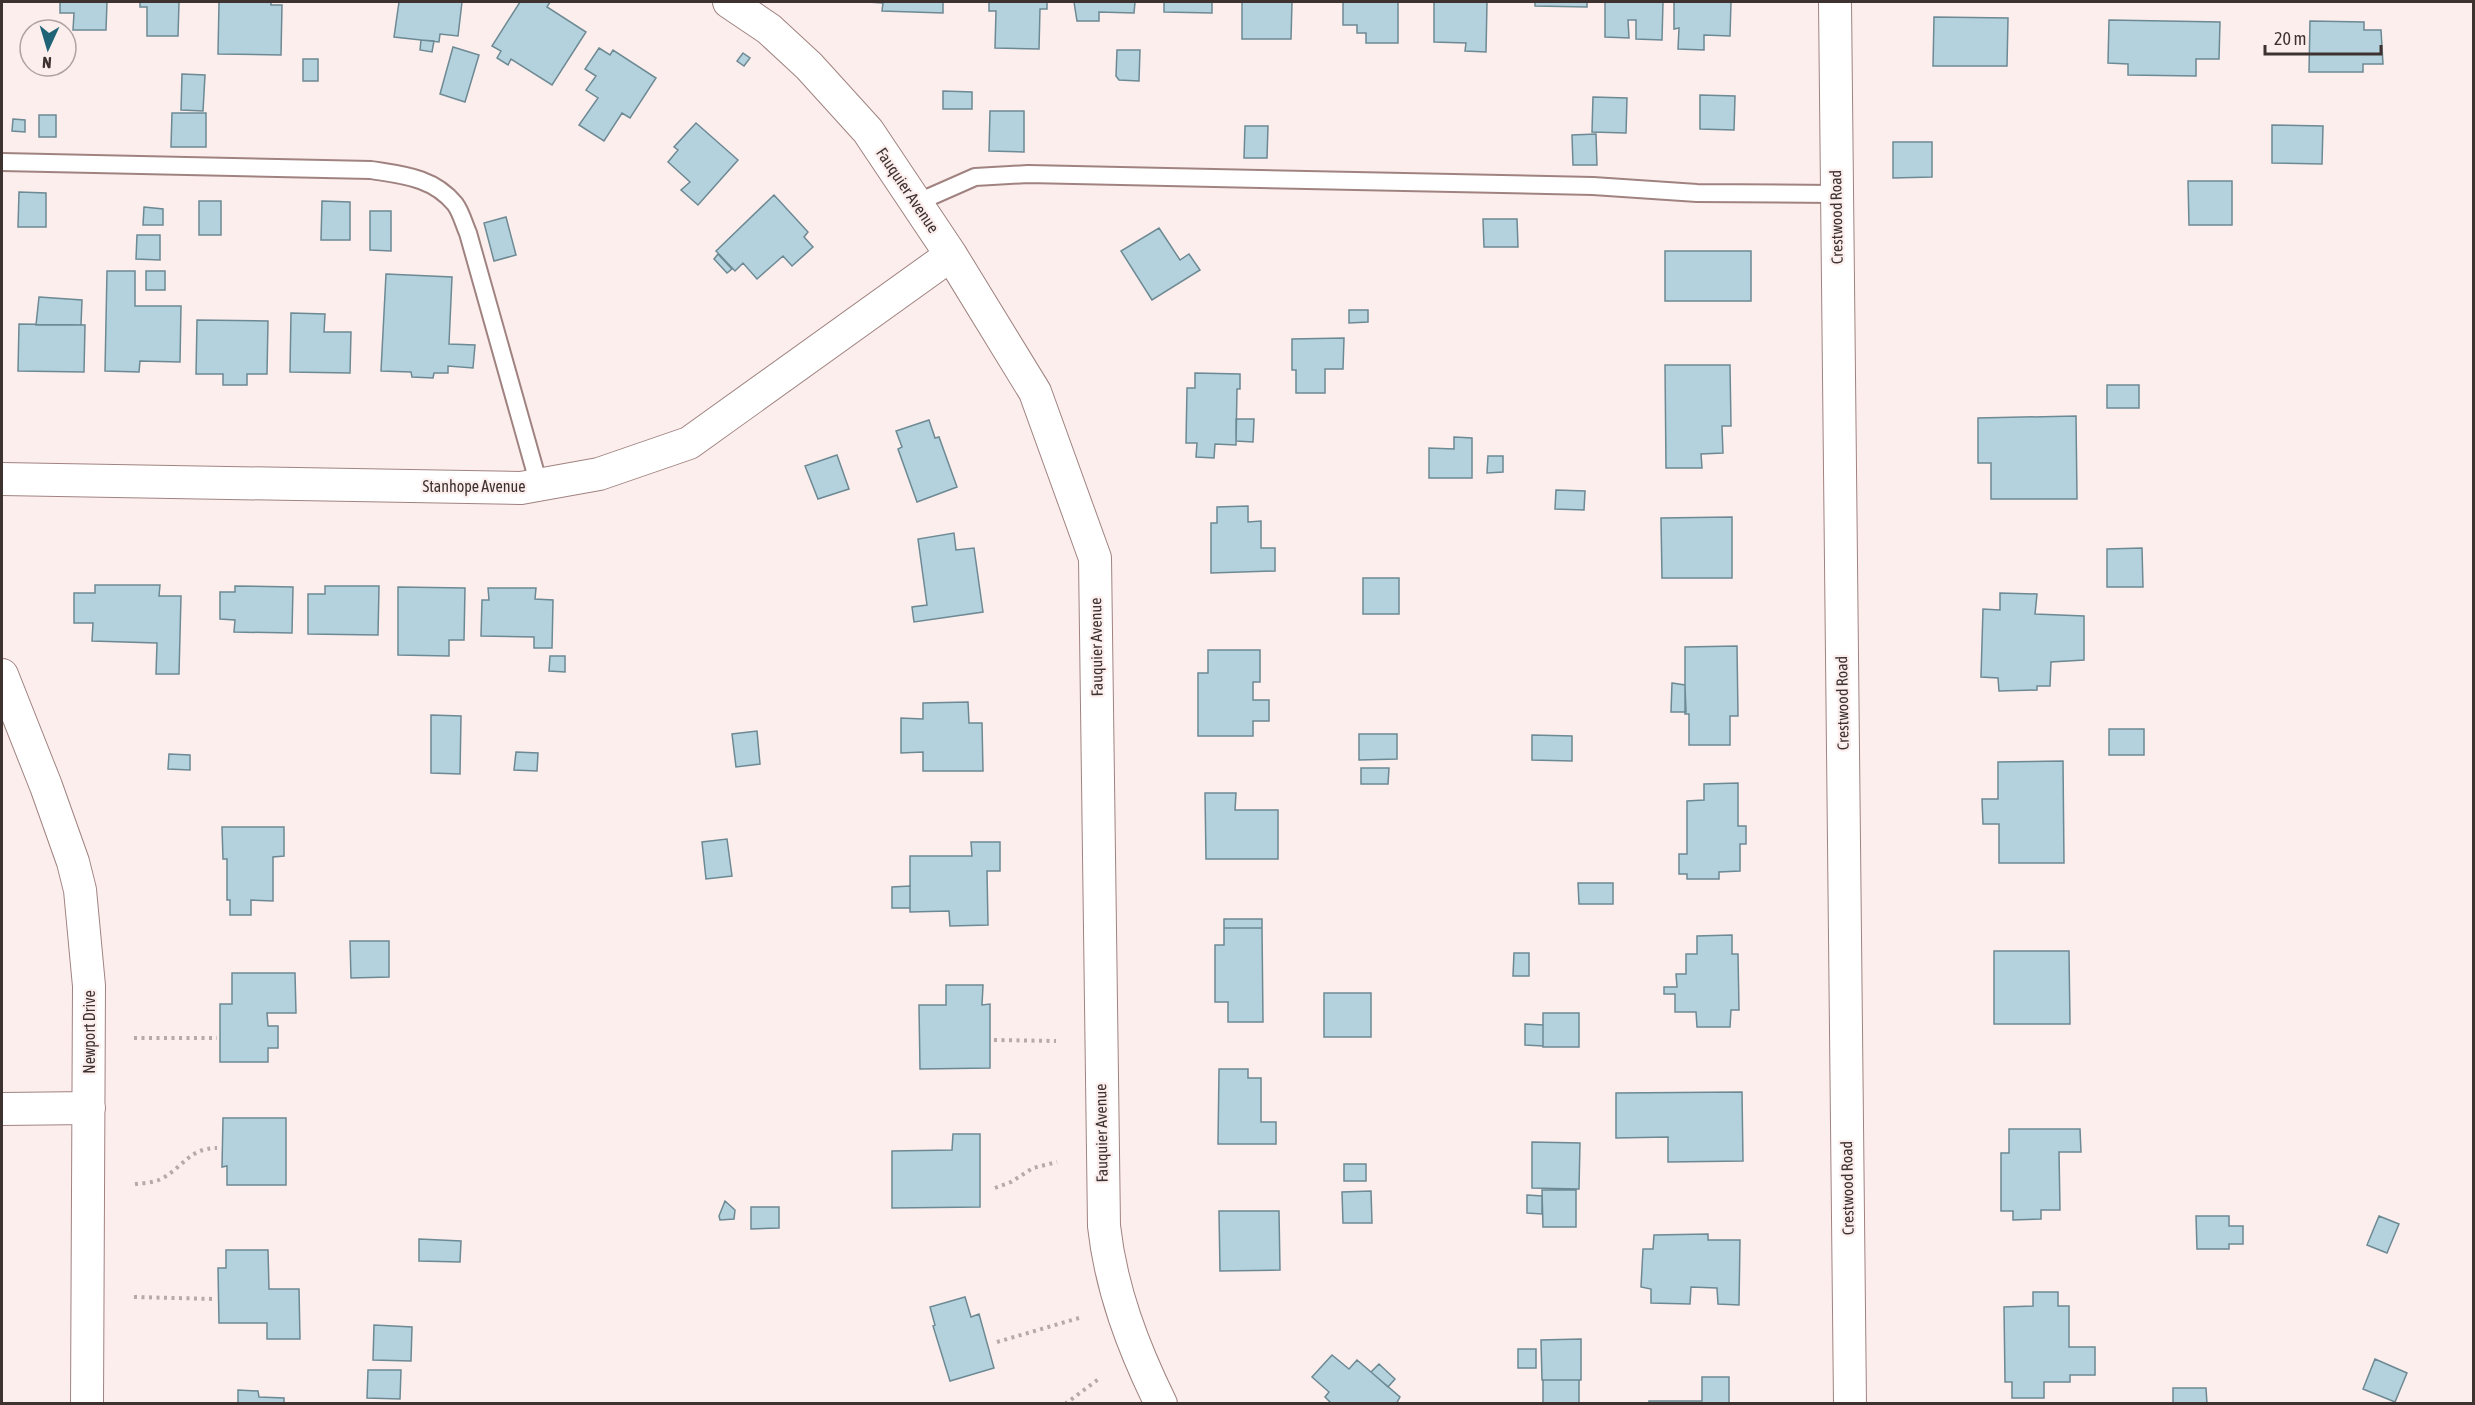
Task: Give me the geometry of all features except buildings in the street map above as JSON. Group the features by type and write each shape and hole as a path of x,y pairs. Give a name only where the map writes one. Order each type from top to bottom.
{"street":[{"name":"Fauquier Avenue","path":"729,2 769,29 809,66 868,131 951,255 1035,392 1095,558 1104,1226 1113,1284 1121,1310 1161,1404"},
{"name":"Crestwood Road","path":"1835,2 1850,1404"},
{"name":"Stanhope Avenue","path":"2,479 521,488 599,474 689,443 951,255"},
{"name":"Newport Drive","path":"2,675 46,786 73,861 80,890 89,986 87,1404"},
{"path":"2,1109 89,1108"}],"lane":[{"path":"2,162 371,170 410,177 437,186 456,205 468,233 539,485"},
{"path":"916,202 975,177 1028,174 1593,186 1697,193 1836,194"}],"path":[{"path":"134,1038 217,1038"},
{"path":"994,1040 1056,1041"},
{"path":"135,1184 161,1179 196,1152 217,1148"},
{"path":"995,1188 1011,1182 1033,1168 1057,1162"},
{"path":"134,1297 215,1299"},
{"path":"997,1342 1079,1318"},
{"path":"1065,1404 1100,1378"}]}
